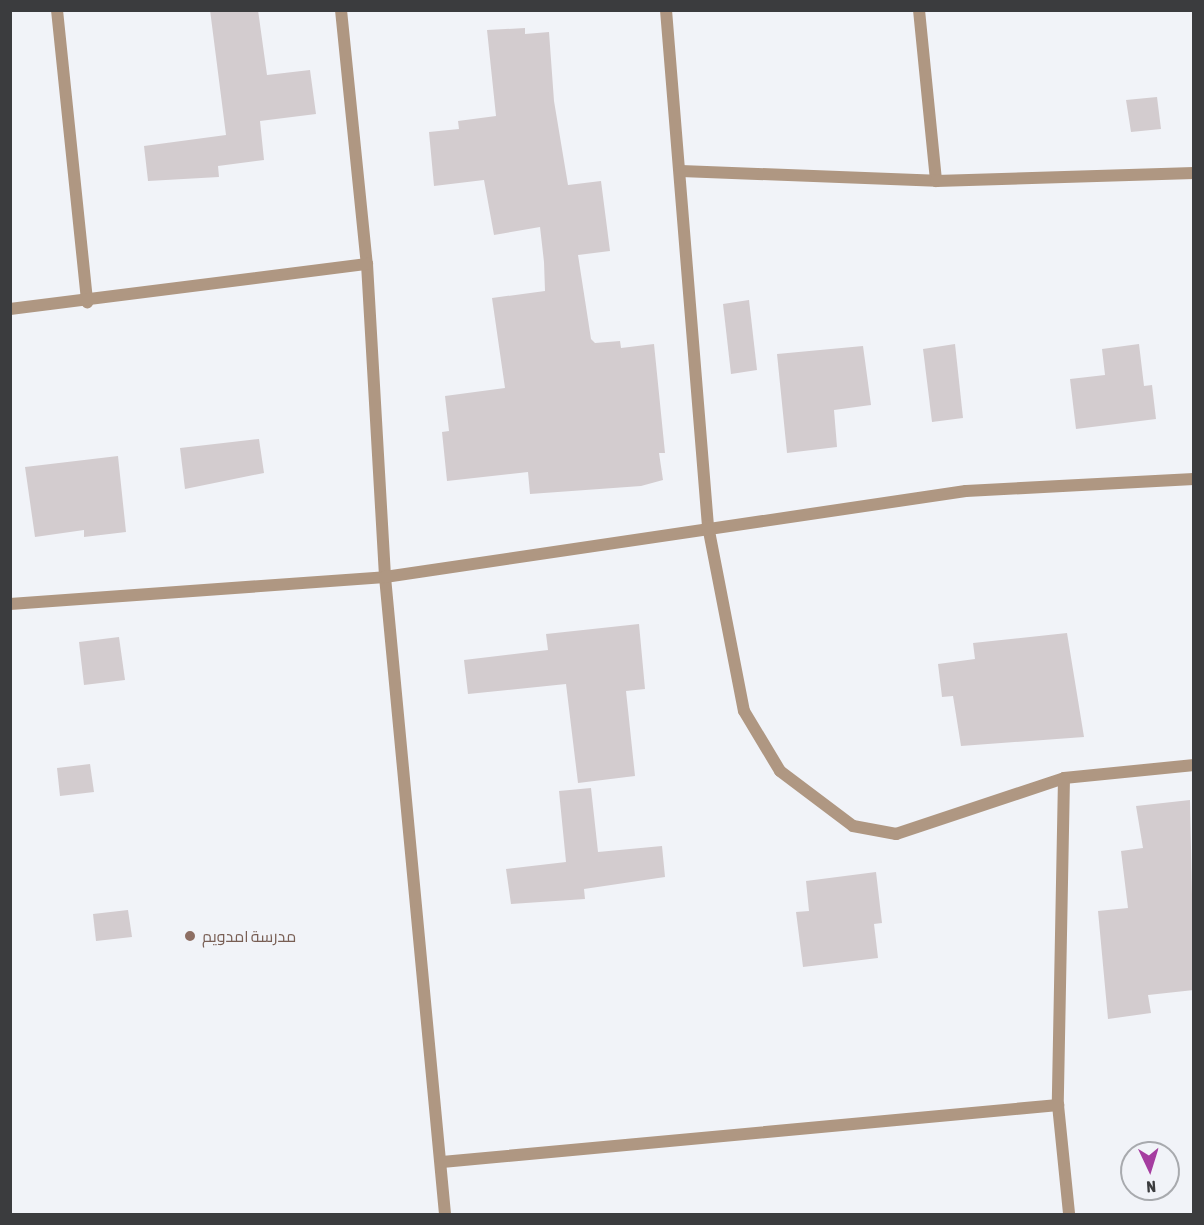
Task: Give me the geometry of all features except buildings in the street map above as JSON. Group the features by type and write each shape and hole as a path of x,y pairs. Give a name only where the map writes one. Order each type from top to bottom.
{"street":[{"path":"57,10 87,302"},
{"path":"341,10 367,264 385,577 442,1161 445,1215"},
{"path":"666,10 681,171 708,526 744,711 780,771 815,802 853,826 896,834 1064,778 1194,765"},
{"path":"919,10 936,181"},
{"path":"681,171 936,181 1194,173"},
{"path":"10,309 87,302 367,264"},
{"path":"10,604 385,577 708,526 966,491 1194,479"},
{"path":"1064,778 1058,1104 1069,1215"},
{"path":"442,1161 1058,1104"}],"place":[{"name":"مدرسة امدويم","path":"190,936"}]}
